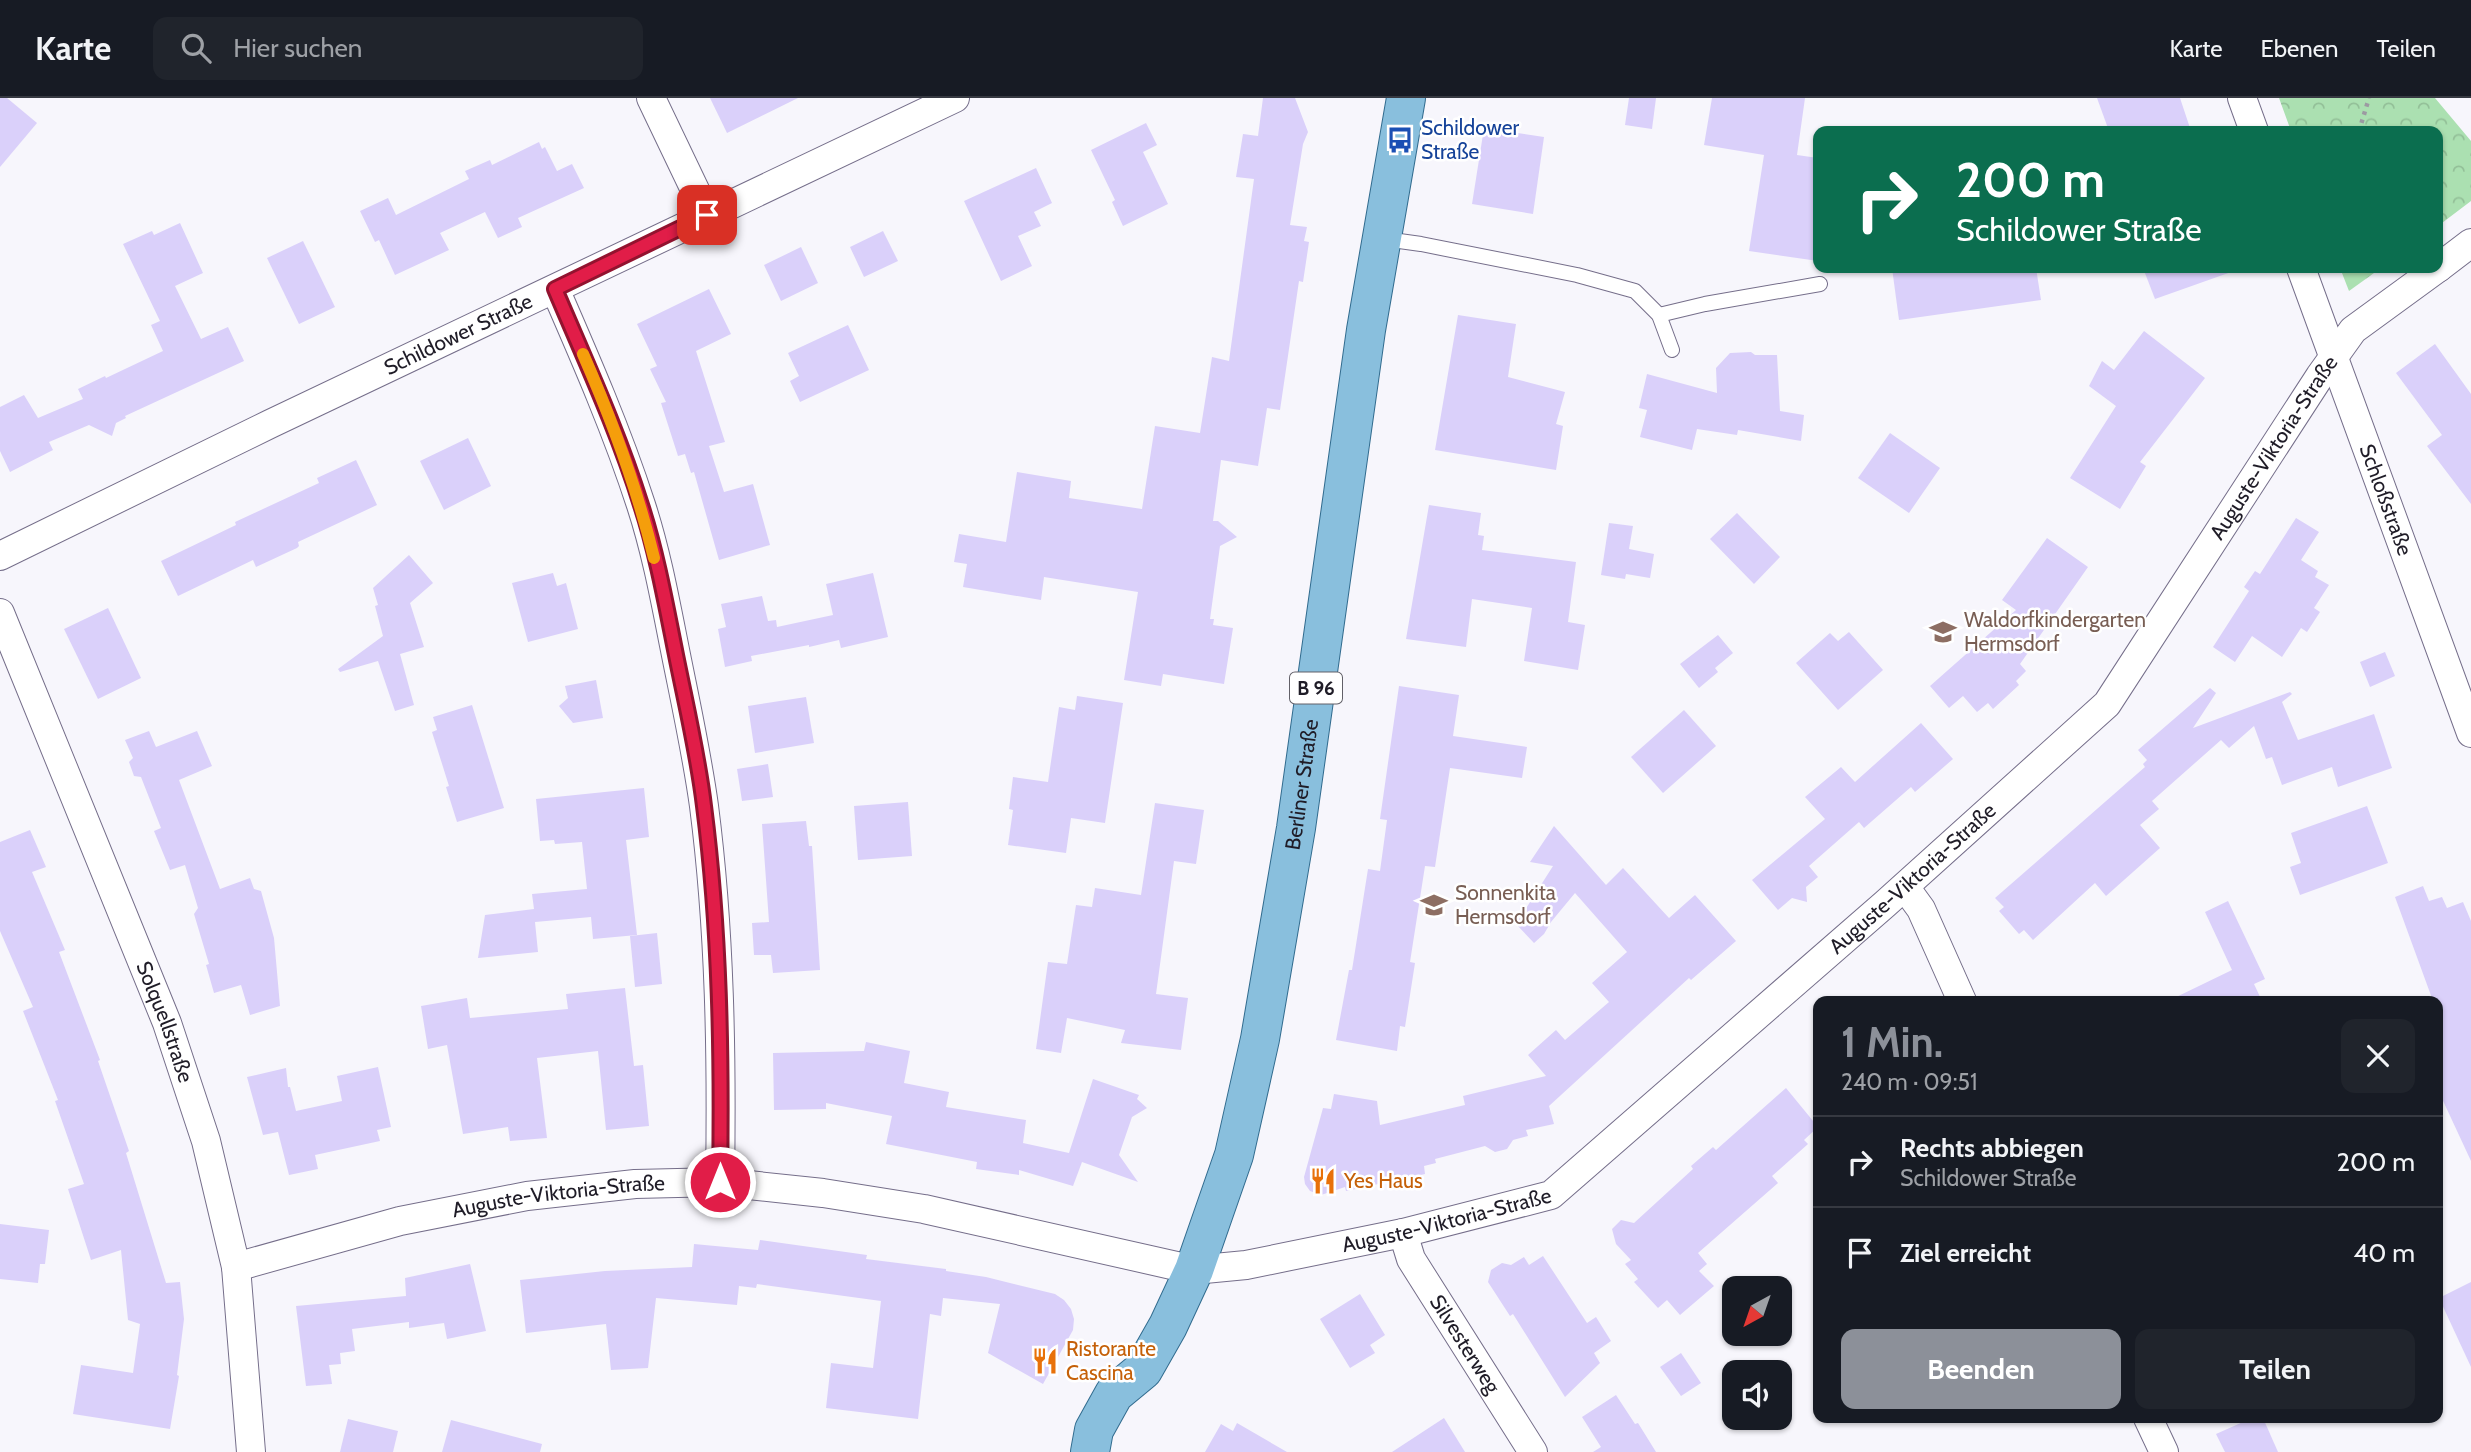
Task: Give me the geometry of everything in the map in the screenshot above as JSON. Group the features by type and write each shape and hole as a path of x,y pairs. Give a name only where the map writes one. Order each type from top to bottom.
{"main road":[{"name":"Berliner Straße","path":"1090,1452 1094,1430 1114,1394 1143,1370 1168,1326 1194,1270 1234,1155 1260,1039 1296,828 1366,330 1406,98"},
{"name":"Berliner Straße","path":"1104,1452 1117,1441 1138,1405 1143,1370"}],"street":[{"path":"651,98 707,215"},
{"name":"Schildower Straße","path":"0,556 270,424 955,98"},
{"path":"2242,98 2252,126"},
{"name":"Auguste-Viktoria-Straße","path":"2443,264 2471,243"},
{"name":"Schloßstraße","path":"2303,273 2471,733"},
{"name":"Auguste-Viktoria-Straße","path":"236,1267 400,1221 527,1196 635,1184 720,1182 823,1193 924,1209 1194,1270 1246,1265 1403,1233 1551,1195 1905,887 2107,704 2353,330 2431,273"},
{"path":"555,289 597,385 642,507 690,721 704,805 713,890 720,1059 720,1182"},
{"name":"Solquellstraße","path":"0,613 167,1023 206,1141 236,1267 251,1452"},
{"path":"1905,887 1921,909 1960,996"},
{"name":"Silvesterweg","path":"1403,1233 1411,1259 1533,1452"},
{"path":"2150,1423 2164,1452"}],"lane":[{"path":"1383,238 1588,278 1635,291 1660,315 1672,350"},
{"path":"1660,315 1705,304 1820,284"}],"path":[{"path":"2361,126 2369,98"}],"green space":[{"path":"2279,98 2435,98 2471,141 2471,201 2443,222 2443,126 2289,126"},
{"path":"2342,273 2374,273 2349,291"}],"building":[{"path":"0,98 7,98 37,123 0,167"},
{"path":"710,98 798,98 727,133"},
{"path":"1263,98 1295,98 1308,132 1303,144 1290,225 1307,227 1304,241 1309,242 1303,282 1299,281 1280,410 1267,408 1258,466 1221,460 1213,521 1218,521 1237,537 1220,546 1210,619 1214,619 1213,625 1233,628 1224,684 1163,674 1161,686 1124,680 1138,592 1044,577 1041,600 963,587 967,564 954,562 959,534 1006,542 1017,472 1071,481 1069,498 1142,509 1155,426 1200,433 1212,357 1229,361 1254,179 1236,177 1243,134 1258,136"},
{"path":"1629,98 1656,98 1652,129 1625,125"},
{"path":"1712,98 1805,98 1797,155 1813,157 1813,260 1749,251 1764,155 1704,145"},
{"path":"2097,98 2180,98 2189,126 2107,126"},
{"path":"1146,123 1157,145 1143,152 1168,204 1123,226 1112,202 1115,200 1091,150"},
{"path":"1484,128 1544,137 1533,214 1472,204"},
{"path":"539,142 542,149 545,147 557,171 572,164 584,188 518,218 522,227 498,238 485,212 440,233 449,250 395,275 379,240 375,242 360,211 388,198 396,215 469,179 465,171 490,160 492,165"},
{"path":"1036,168 1052,203 1034,212 1041,226 1018,236 1032,266 1001,281 964,201"},
{"path":"180,223 203,273 175,286 201,339 228,327 244,361 125,416 126,418 116,423 112,436 89,425 49,442 53,450 10,472 0,451 0,407 24,395 38,418 83,399 78,389 163,351 151,325 160,321 123,244 152,231 154,235"},
{"path":"883,231 898,261 864,277 850,247"},
{"path":"303,241 335,307 299,324 267,258"},
{"path":"801,247 818,283 781,301 764,265"},
{"path":"1893,273 2037,273 2041,300 1899,320"},
{"path":"2145,273 2228,273 2155,299"},
{"path":"709,289 731,334 696,351 725,442 709,446 724,492 753,484 770,545 719,560 694,472 691,473 685,454 678,456 661,403 666,402 650,369 657,366 637,324"},
{"path":"1458,315 1516,324 1508,377 1565,392 1556,424 1563,426 1556,470 1435,450"},
{"path":"848,325 869,370 800,402 790,381 799,376 788,353"},
{"path":"2144,331 2205,378 2140,462 2146,466 2120,509 2070,478 2116,406 2089,386 2102,361 2114,370"},
{"path":"2435,344 2471,394 2471,504 2427,446 2442,435 2396,373"},
{"path":"1751,352 1755,355 1777,355 1780,411 1804,415 1801,441 1738,430 1737,435 1697,429 1692,450 1640,437 1647,410 1639,408 1647,374 1717,393 1716,368 1730,353"},
{"path":"1890,433 1940,468 1909,513 1858,478"},
{"path":"468,438 491,486 444,510 420,461"},
{"path":"356,460 377,505 298,542 297,548 256,567 253,560 178,596 161,561 236,525 235,522 319,483 317,478"},
{"path":"1429,505 1481,513 1478,535 1484,536 1482,550 1576,562 1568,622 1585,625 1578,670 1524,661 1532,608 1472,599 1466,647 1406,639"},
{"path":"1737,513 1780,557 1754,584 1710,539"},
{"path":"2296,518 2319,532 2301,560 2318,571 2315,577 2329,585 2314,608 2320,612 2307,632 2301,628 2282,657 2252,636 2235,662 2213,647 2249,591 2244,587 2255,571 2260,574"},
{"path":"1609,523 1633,526 1629,549 1654,554 1650,578 1626,574 1625,579 1601,575"},
{"path":"2047,538 2088,567 2020,664 2026,671 2016,681 2019,685 1993,709 1988,703 1977,712 1963,696 1949,708 1930,686 2016,610 2002,600"},
{"path":"409,555 433,583 410,603 424,647 400,654 414,705 395,711 378,661 340,672 338,669 383,636 373,588"},
{"path":"553,573 557,586 566,583 578,629 528,642 512,583"},
{"path":"873,573 888,637 841,648 839,640 809,645 751,656 752,661 725,667 718,629 726,627 721,604 762,596 768,621 776,620 777,627 833,615 826,584"},
{"path":"108,608 141,678 98,699 64,629"},
{"path":"1849,632 1883,670 1838,710 1796,663 1830,633 1838,641"},
{"path":"1718,635 1733,653 1715,668 1718,672 1699,688 1680,664"},
{"path":"2385,652 2395,676 2370,687 2360,662"},
{"path":"596,680 603,718 573,723 559,706 568,698 565,686"},
{"path":"1399,686 1459,695 1453,736 1527,747 1522,778 1450,768 1435,867 1425,866 1410,962 1415,963 1405,1027 1400,1026 1397,1051 1336,1040 1349,970 1352,970 1368,869 1380,871 1387,820 1380,819"},
{"path":"2210,688 2216,693 2193,728 2290,692 2292,694 2282,702 2298,740 2374,714 2392,768 2338,787 2332,767 2282,785 2272,757 2266,759 2254,726 2229,748 2221,740 2152,801 2159,809 2140,825 2160,848 2106,896 2095,883 2033,940 2024,930 2019,934 1999,911 2004,907 1995,898 2145,767 2143,764 2147,760 2138,750"},
{"path":"1077,696 1123,703 1105,823 1071,818 1066,853 1008,845 1013,810 1009,809 1013,777 1048,782 1059,707 1075,710"},
{"path":"806,697 814,743 755,753 748,706"},
{"path":"472,705 504,808 457,822 432,732 437,730 433,717"},
{"path":"1684,710 1716,746 1663,793 1631,757"},
{"path":"1921,723 1953,759 1915,792 1911,787 1864,828 1859,822 1809,866 1818,877 1806,887 1807,902 1792,898 1778,910 1752,880 1825,819 1805,797 1841,767 1855,782"},
{"path":"149,731 156,747 197,731 212,766 179,780 220,889 250,878 254,889 261,891 274,938 280,1006 250,1015 241,985 214,993 206,965 209,964 194,914 198,908 185,865 170,870 154,831 161,828 141,777 134,776 129,762 133,758 125,740"},
{"path":"768,764 773,797 742,801 737,769"},
{"path":"644,788 649,837 626,840 637,935 593,939 591,917 535,922 538,952 478,958 485,915 534,909 532,894 587,889 582,842 555,844 554,840 540,841 536,799"},
{"path":"908,802 912,856 858,860 854,806"},
{"path":"1155,803 1204,810 1196,864 1174,861 1156,994 1188,998 1181,1050 1121,1043 1125,1030 1067,1018 1061,1053 1036,1049 1048,962 1067,964 1076,905 1092,907 1095,888 1141,895"},
{"path":"2367,806 2388,863 2300,895 2290,867 2301,863 2291,833"},
{"path":"806,821 809,846 812,846 820,970 773,973 771,955 754,955 752,923 769,922 762,824"},
{"path":"1554,826 1606,885 1623,868 1669,918 1695,895 1736,941 1691,980 1689,978 1549,1106 1554,1124 1526,1130 1528,1136 1513,1140 1507,1149 1495,1152 1485,1146 1435,1159 1436,1163 1424,1166 1425,1174 1346,1191 1345,1187 1321,1195 1310,1191 1304,1177 1323,1108 1331,1109 1334,1094 1377,1101 1380,1125 1465,1105 1463,1096 1546,1076 1528,1055 1556,1030 1565,1040 1609,1002 1592,983 1627,952 1575,893 1534,943 1516,924 1553,866 1530,862"},
{"path":"30,830 46,867 32,872 65,950 59,952 100,1060 98,1061 129,1151 126,1153 166,1283 180,1282 184,1319 179,1376 170,1429 73,1414 81,1365 133,1373 140,1324 128,1320 121,1250 91,1260 68,1189 84,1184 55,1101 58,1100 23,1011 33,1007 0,931 0,842"},
{"path":"2423,886 2429,901 2442,897 2447,908 2463,902 2471,921 2471,1161 2443,1101 2443,996 2431,996 2395,897"},
{"path":"2228,901 2265,979 2254,984 2260,996 2178,996 2232,970 2205,912"},
{"path":"657,933 662,984 635,987 630,936"},
{"path":"625,988 634,1066 643,1065 649,1126 606,1130 598,1051 537,1058 547,1138 510,1141 508,1127 463,1134 447,1045 428,1049 421,1006 467,998 470,1018 568,1009 566,994"},
{"path":"866,1042 910,1051 904,1083 949,1092 946,1107 1026,1120 1023,1143 1069,1153 1093,1079 1139,1095 1137,1099 1147,1108 1132,1117 1119,1155 1138,1182 1082,1162 1073,1186 1019,1170 1019,1175 976,1169 977,1162 886,1144 892,1116 826,1103 826,1109 774,1110 773,1053 864,1051"},
{"path":"378,1067 391,1127 377,1130 380,1141 315,1155 318,1169 289,1175 278,1132 263,1135 247,1077 286,1068 288,1087 296,1111 342,1101 337,1076"},
{"path":"1786,1088 1813,1121 1813,1132 1804,1140 1808,1144 1772,1176 1778,1183 1698,1253 1707,1264 1699,1271 1714,1286 1680,1315 1667,1300 1658,1308 1634,1282 1638,1279 1625,1264 1631,1260 1616,1244 1612,1229 1621,1220 1634,1223 1693,1169 1691,1166 1713,1147 1716,1150"},
{"path":"0,1224 49,1230 45,1264 40,1264 38,1283 0,1279"},
{"path":"760,1240 867,1255 866,1259 946,1269 1055,1294 1071,1309 1073,1330 1043,1384 988,1353 1000,1304 943,1298 941,1316 930,1314 918,1419 826,1408 831,1363 873,1368 881,1301 757,1284 756,1288 739,1286 737,1305 656,1298 648,1368 611,1370 606,1324 526,1333 520,1280 605,1271 692,1267 694,1244 758,1250"},
{"path":"1543,1256 1587,1323 1596,1317 1611,1341 1594,1353 1600,1363 1565,1397 1513,1314 1510,1316 1488,1282 1491,1270 1502,1263 1511,1265 1524,1257 1529,1265"},
{"path":"470,1264 486,1331 447,1339 444,1323 409,1328 409,1322 352,1329 355,1351 340,1353 341,1364 329,1365 332,1384 306,1386 296,1306 406,1296 405,1278"},
{"path":"2471,1282 2471,1367 2443,1307 2443,1296"},
{"path":"1360,1294 1385,1335 1370,1345 1375,1353 1350,1368 1320,1319"},
{"path":"1681,1353 1701,1383 1681,1396 1660,1367"},
{"path":"1616,1395 1656,1452 1593,1452 1601,1447 1582,1417"},
{"path":"1444,1418 1465,1452 1392,1452"},
{"path":"348,1419 398,1431 393,1452 340,1452"},
{"path":"451,1420 542,1444 540,1452 442,1452"},
{"path":"1237,1423 1287,1452 1205,1452 1221,1424 1233,1431"},
{"path":"2241,1423 2265,1423 2278,1452 2225,1452 2216,1434"}],"slow traffic":[{"path":"583,354 642,507 654,558"}],"place":[{"name":"Schildower Straße","path":"1400,140"},
{"name":"Waldorfkindergarten Hermsdorf","path":"1943,632"},
{"name":"Sonnenkita Hermsdorf","path":"1434,905"},
{"name":"Yes Haus","path":"1323,1181"},
{"name":"Ristorante Cascina","path":"1045,1361"}],"route":[{"path":"707,215 555,289 597,385 642,507 690,721 704,805 713,890 720,1059 720,1182"}]}
